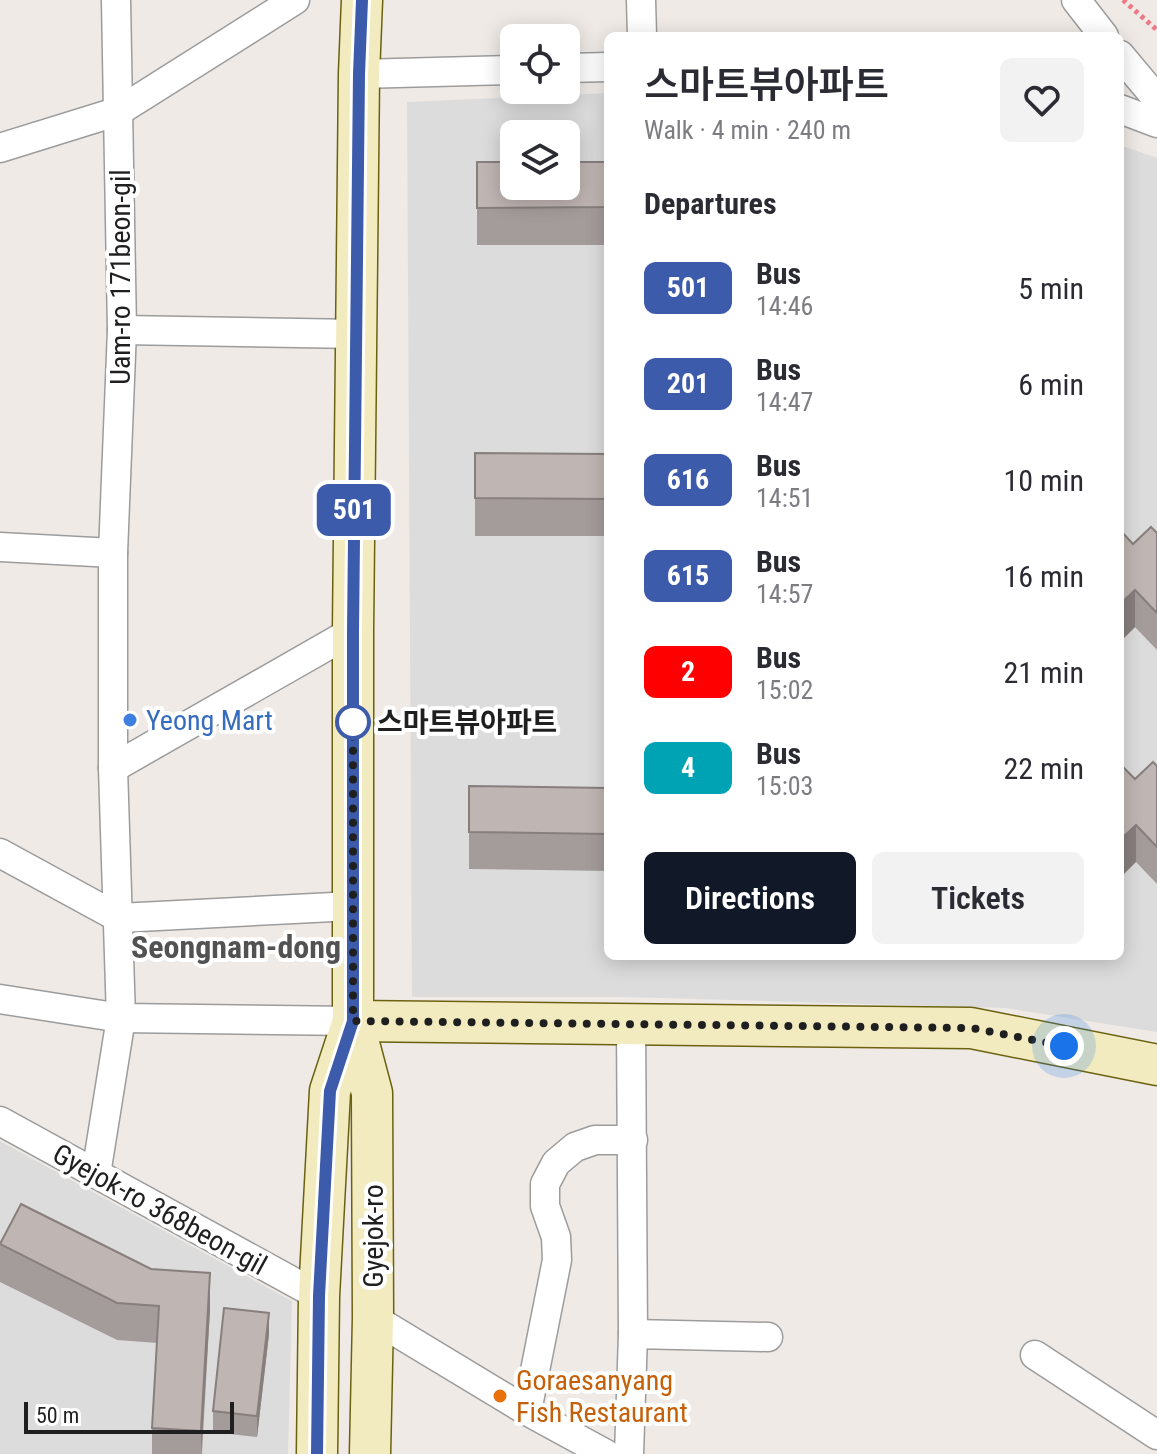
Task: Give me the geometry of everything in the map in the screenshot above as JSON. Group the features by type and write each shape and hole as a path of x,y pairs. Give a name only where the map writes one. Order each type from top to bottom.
{"main road":[{"name":"Gyejok-ro","path":"362,0 353,631 353,1021 372,1093 370,1454"},
{"name":"Gyejok-ro","path":"317,1454 319,1296 330,1091 353,1021"},
{"path":"353,1021 971,1028 1157,1065"}],"street":[{"name":"Uam-ro 171beon-gil","path":"96,1174 121,1018 113,768 113,553 122,330 116,0"},
{"path":"0,148 119,111 295,0"},
{"path":"641,0 642,32"},
{"path":"1076,0 1101,32"},
{"path":"1124,60 1157,99"},
{"path":"580,68 604,67"},
{"path":"359,74 500,70"},
{"path":"1124,111 1157,123"},
{"path":"122,330 356,334"},
{"path":"0,547 113,553"},
{"path":"113,768 353,631"},
{"path":"0,853 119,918 353,906"},
{"path":"0,999 121,1018 353,1021"},
{"path":"629,1454 633,1334 631,1025"},
{"name":"Gyejok-ro 368beon-gil","path":"0,1121 319,1296"},
{"path":"527,1411 557,1260 556,1237 545,1206 545,1184 556,1163 575,1147 595,1140 633,1140"},
{"path":"373,1318 527,1411 606,1454"},
{"path":"633,1334 768,1337"},
{"path":"1035,1355 1157,1435"}],"path":[{"path":"1123,0 1157,30"}],"shaded area":[{"name":"스마트뷰아파트","path":"604,93 604,960 1124,960 1124,146 1157,158 1157,1032 1005,1008 627,997 412,997 407,102 500,98 500,104 580,104 580,94"},
{"path":"0,1141 292,1301 288,1454 0,1454"}],"building":[{"path":"477,162 500,162 500,200 580,200 580,162 604,162 604,207 477,208"},
{"path":"475,453 604,454 604,499 475,498"},
{"path":"1151,527 1157,533 1157,613 1135,590 1124,600 1124,534 1133,544"},
{"path":"1153,762 1157,766 1157,847 1136,825 1124,836 1124,768 1135,779"},
{"path":"469,786 604,788 604,834 469,832"},
{"path":"21,1204 151,1269 210,1273 201,1431 152,1428 159,1306 117,1303 0,1244"},
{"path":"224,1308 269,1313 257,1416 213,1411"}],"bus line":[{"name":"501","path":"317,1454 319,1296 330,1091 353,1021 353,601 362,0"}],"place":[{"name":"Yeong Mart","path":"130,720"},
{"name":"스마트뷰아파트","path":"353,722"},
{"name":"Goraesanyang Fish Restaurant","path":"500,1396"}],"district":[{"name":"Seongnam-dong","path":"236,947"}],"route":[{"path":"353,722 353,1021 971,1028 1064,1046"}]}
